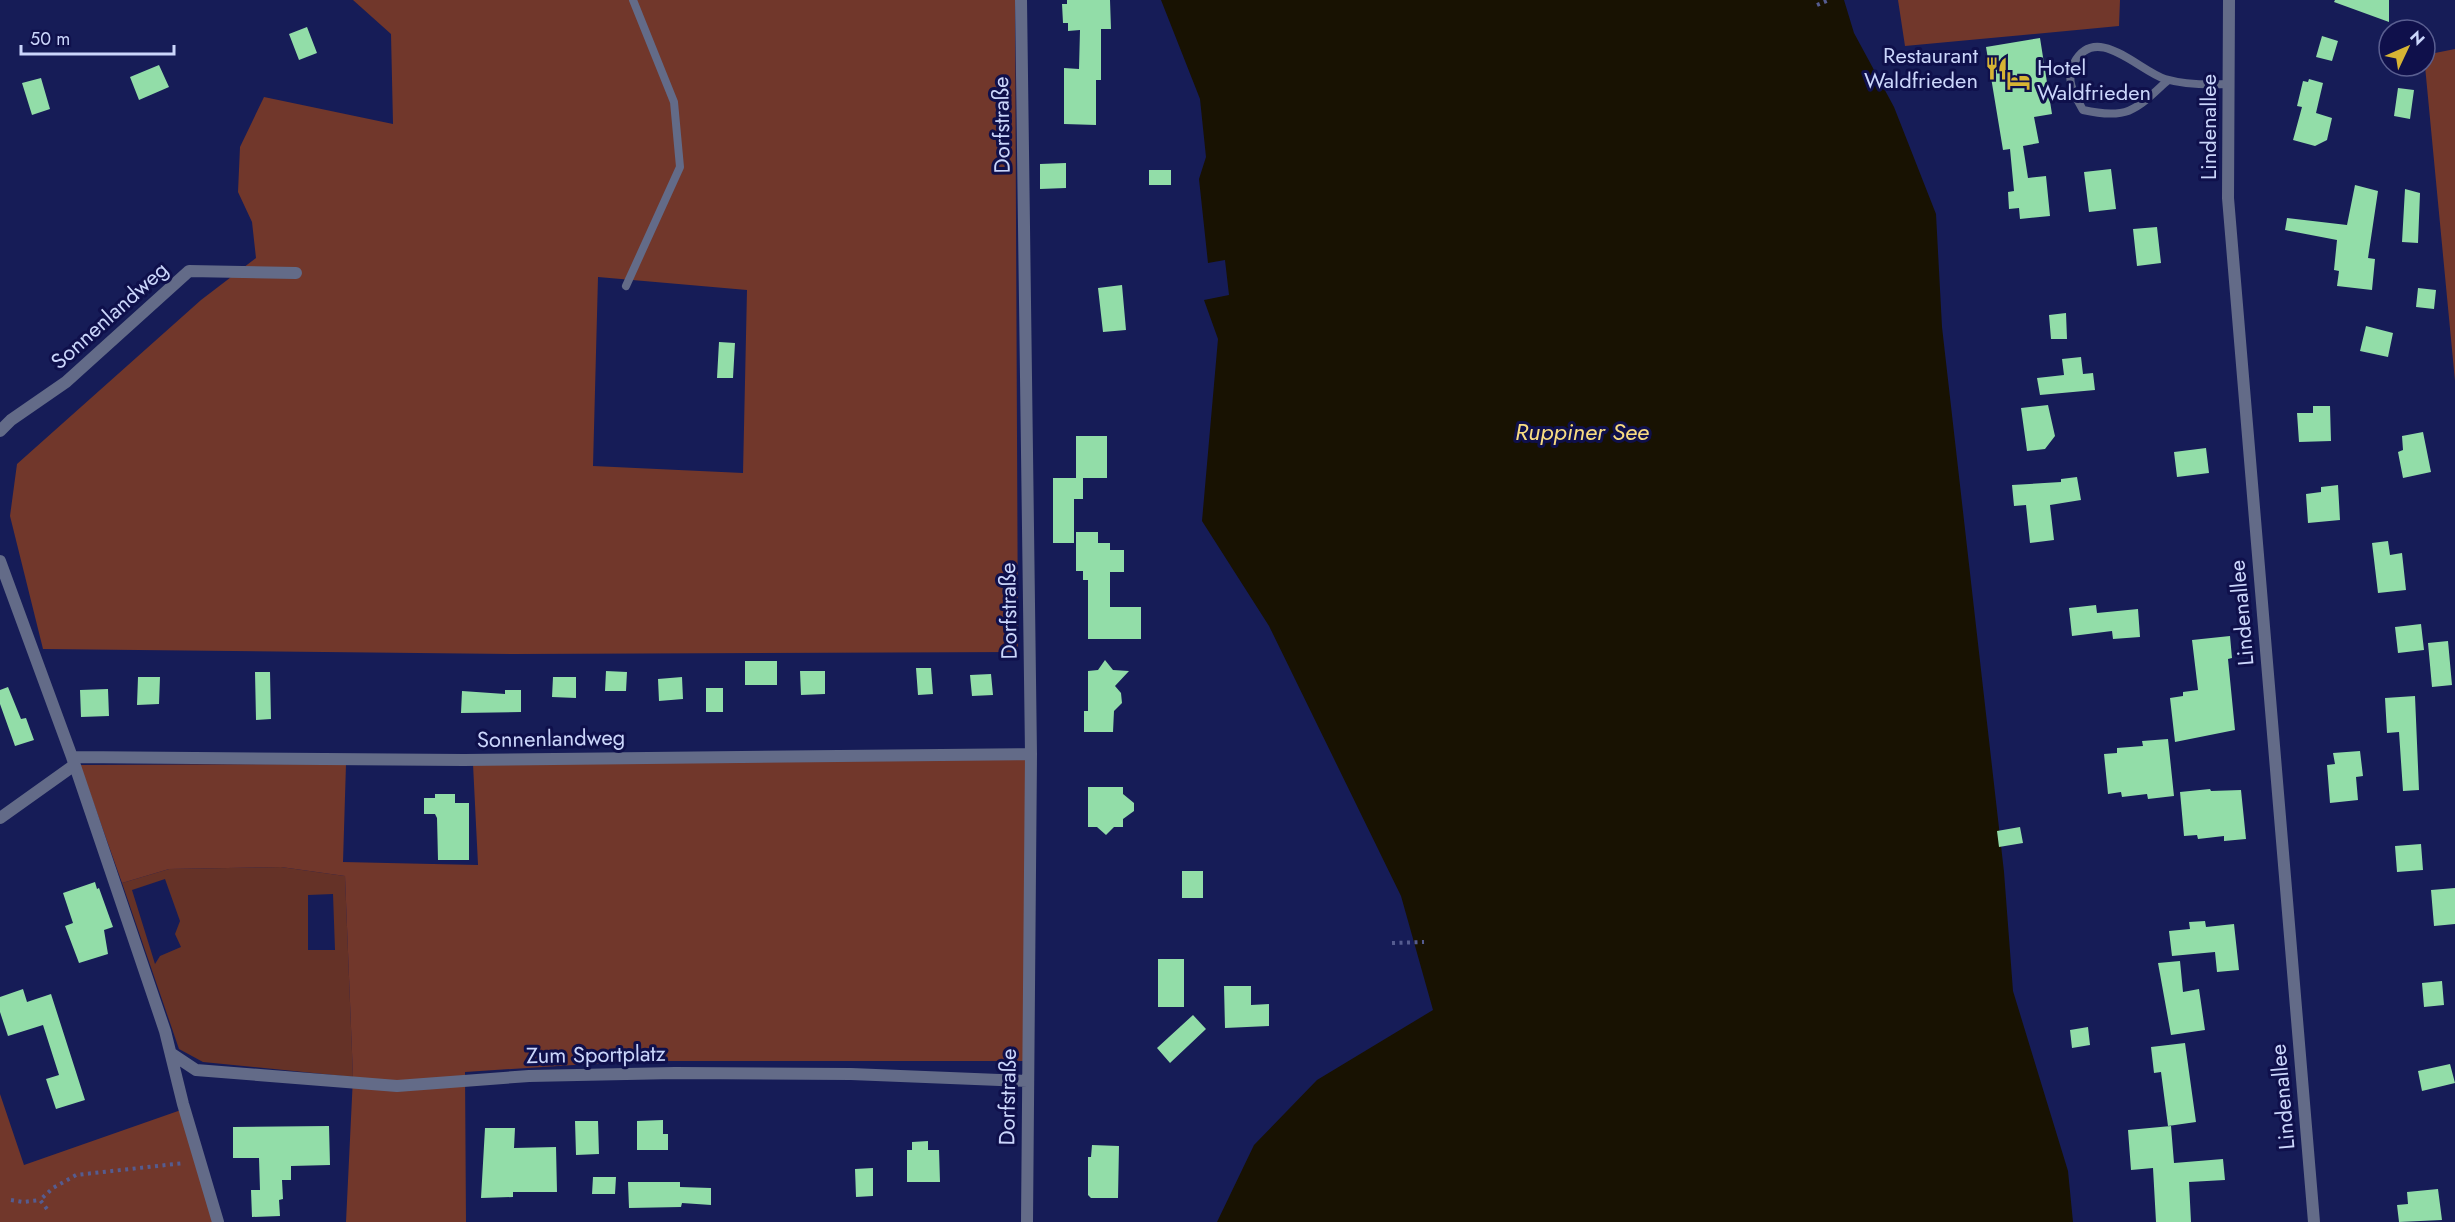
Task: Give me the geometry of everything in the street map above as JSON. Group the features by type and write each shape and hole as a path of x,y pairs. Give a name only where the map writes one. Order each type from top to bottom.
{"street":[{"name":"Dorfstraße","path":"1021,0 1031,754 1027,1222"},
{"name":"Lindenallee","path":"2229,0 2228,198 2314,1222"},
{"name":"Sonnenlandweg","path":"0,431 11,420 66,382 189,272 296,273"},
{"path":"0,561 165,1031 183,1104 219,1222"},
{"name":"Sonnenlandweg","path":"72,762 1031,754"},
{"path":"0,818 72,762"},
{"name":"Zum Sportplatz","path":"172,1054 196,1070 397,1086 529,1076 675,1073 852,1074 1027,1082"}],"lane":[{"path":"626,286 680,166 674,102 633,0"},
{"path":"2168,80 2130,112 2108,115 2083,110 2071,89 2070,74 2074,62 2082,53 2094,46 2112,49 2168,80 2194,85 2229,84"}],"path":[{"path":"1817,4 1829,0"},
{"path":"1392,943 1424,942"},
{"path":"11,1200 23,1203 40,1200 53,1188 76,1175 200,1161"},
{"path":"40,1200 47,1209"}],"shaded area":[{"path":"353,0 1015,0 1018,652 518,654 43,649 10,516 17,464 201,300 256,258 252,222 238,192 240,147 264,97 393,124 391,34","holes":["598,277 747,290 743,473 593,466"]},
{"path":"1898,0 2120,0 2119,26 1905,46"},
{"path":"2455,49 2455,381 2426,78 2437,78 2437,53"},
{"path":"1029,756 1023,1061 636,1061 465,1072 466,1222 346,1222 353,1077 345,876 281,867 169,869 122,883 80,765 346,764 343,862 478,865 473,764"},
{"path":"281,867 345,876 353,1077 203,1062 179,1049 122,883 169,869","holes":["165,879 180,921 175,934 181,947 160,956 155,964 132,890","333,894 335,950 308,950 308,895"]},
{"path":"0,1094 24,1165 181,1110 215,1222 0,1222"}],"water":[{"name":"Ruppiner See","path":"1161,0 1844,0 1854,33 1894,107 1936,214 1942,327 2004,872 2013,991 2068,1171 2073,1222 1217,1222 1254,1145 1317,1080 1433,1010 1401,896 1269,626 1202,521 1218,339 1204,300 1229,295 1225,260 1208,263 1199,179 1206,157 1200,99"}],"building":[{"path":"1067,0 1110,0 1111,29 1101,29 1101,80 1096,80 1096,125 1064,124 1064,68 1079,69 1080,30 1068,31 1068,23 1063,23 1062,4 1067,4"},
{"path":"2335,0 2389,0 2389,18 2378,18 2334,2"},
{"path":"307,27 317,53 299,60 289,34"},
{"path":"2322,36 2338,41 2332,61 2316,57"},
{"path":"2040,38 2052,114 2034,117 2039,143 2023,146 2028,178 2046,176 2050,216 2020,219 2019,208 2009,209 2008,192 2014,191 2010,149 2003,150 1986,47"},
{"path":"159,65 169,87 139,100 130,77"},
{"path":"41,78 50,109 32,115 22,83"},
{"path":"2309,79 2323,83 2316,113 2332,118 2327,140 2315,146 2293,140 2302,107 2297,106 2303,81 2308,82"},
{"path":"2398,88 2414,90 2410,119 2394,116"},
{"path":"1066,163 1066,188 1040,189 1040,164"},
{"path":"2111,169 2116,209 2089,212 2084,172"},
{"path":"1149,170 1171,170 1171,185 1149,185"},
{"path":"2355,185 2378,191 2368,258 2375,259 2372,290 2337,286 2339,271 2334,270 2337,240 2285,230 2287,218 2347,225"},
{"path":"2405,189 2420,193 2418,243 2402,242"},
{"path":"2157,227 2161,263 2137,266 2133,229"},
{"path":"1122,285 1126,330 1103,332 1098,288"},
{"path":"2418,288 2436,290 2434,309 2416,307"},
{"path":"2066,313 2067,339 2051,339 2049,315"},
{"path":"2366,326 2393,333 2388,357 2360,351"},
{"path":"719,342 735,343 733,378 717,378"},
{"path":"2081,357 2083,374 2093,373 2095,390 2040,395 2037,378 2064,375 2062,359"},
{"path":"2048,405 2055,436 2045,449 2027,451 2021,408"},
{"path":"2313,406 2330,406 2331,441 2299,442 2297,413 2313,413"},
{"path":"2423,432 2431,472 2403,478 2398,452 2403,450 2402,436"},
{"path":"1076,436 1107,436 1107,478 1076,478"},
{"path":"2206,448 2209,473 2177,477 2174,452"},
{"path":"2077,477 2081,500 2050,505 2054,540 2030,543 2026,505 2014,506 2012,485 2061,482 2061,479"},
{"path":"1053,478 1083,478 1083,499 1074,499 1074,543 1053,543"},
{"path":"2338,485 2340,520 2308,523 2306,494 2321,492 2321,487"},
{"path":"1076,532 1098,532 1098,543 1110,543 1110,550 1124,550 1124,572 1110,572 1110,607 1141,607 1141,639 1088,639 1088,580 1083,580 1083,571 1076,571"},
{"path":"2388,541 2390,555 2402,553 2406,590 2378,593 2372,543"},
{"path":"2096,605 2097,613 2138,609 2140,637 2113,639 2112,631 2072,636 2069,608"},
{"path":"2421,624 2424,650 2398,653 2395,627"},
{"path":"2230,636 2232,658 2228,659 2235,730 2175,742 2170,698 2183,696 2183,692 2198,690 2192,640"},
{"path":"2448,641 2452,685 2432,687 2428,643"},
{"path":"1105,660 1113,670 1129,671 1115,686 1121,693 1122,703 1114,711 1113,732 1084,732 1084,711 1088,711 1088,671 1098,670"},
{"path":"745,661 777,661 777,685 745,685"},
{"path":"916,668 931,668 933,694 918,695"},
{"path":"606,671 627,672 626,691 605,691"},
{"path":"800,671 825,671 825,694 801,695"},
{"path":"255,672 270,672 271,719 256,720"},
{"path":"991,674 993,695 972,696 970,675"},
{"path":"138,677 160,677 159,704 137,705"},
{"path":"553,677 576,677 576,698 552,697"},
{"path":"682,677 683,699 659,701 658,679"},
{"path":"8,687 21,719 26,718 34,740 15,746 0,704 0,690"},
{"path":"706,688 723,688 723,712 706,712"},
{"path":"108,689 109,716 81,717 80,690"},
{"path":"505,690 521,690 521,712 461,713 462,691 505,694"},
{"path":"2415,696 2419,790 2403,791 2399,732 2387,733 2385,698"},
{"path":"2168,739 2174,796 2148,799 2147,794 2122,797 2121,792 2108,794 2104,754 2117,753 2117,748 2143,746 2142,741"},
{"path":"2360,751 2363,776 2356,777 2358,800 2330,803 2327,765 2335,764 2333,753"},
{"path":"1088,787 1123,787 1123,794 1134,803 1134,811 1123,819 1123,827 1114,827 1106,835 1097,827 1088,827"},
{"path":"2210,789 2211,791 2241,790 2246,839 2224,841 2224,836 2198,839 2197,835 2184,836 2180,792"},
{"path":"435,794 455,794 455,803 469,803 469,860 438,860 437,818 435,814 424,814 424,798 435,798"},
{"path":"2020,827 2023,843 1999,847 1997,831"},
{"path":"2421,844 2423,870 2397,872 2395,846"},
{"path":"1182,871 1203,871 1203,898 1182,898"},
{"path":"95,882 113,927 104,930 108,954 79,963 65,926 73,923 63,893"},
{"path":"2455,888 2455,924 2434,926 2431,890"},
{"path":"2205,921 2206,927 2234,924 2239,970 2217,972 2215,952 2172,956 2169,931 2190,929 2189,922"},
{"path":"1158,959 1184,959 1184,1007 1158,1007"},
{"path":"2180,961 2183,992 2199,989 2205,1030 2171,1035 2158,963"},
{"path":"2442,981 2444,1005 2424,1007 2422,983"},
{"path":"1224,986 1251,986 1251,1005 1269,1004 1269,1026 1225,1028"},
{"path":"23,989 27,1002 51,994 85,1100 56,1109 46,1079 59,1075 43,1025 8,1036 0,1012 0,997"},
{"path":"1193,1015 1206,1029 1170,1063 1157,1048"},
{"path":"2088,1027 2090,1045 2072,1048 2070,1030"},
{"path":"2185,1043 2196,1122 2168,1126 2161,1072 2154,1073 2151,1047"},
{"path":"2450,1064 2455,1083 2422,1091 2418,1071"},
{"path":"663,1120 663,1134 668,1134 668,1150 637,1150 637,1121"},
{"path":"575,1121 598,1121 599,1154 576,1155"},
{"path":"329,1126 330,1165 291,1166 291,1180 282,1180 283,1199 279,1200 280,1216 252,1217 251,1190 260,1190 259,1158 233,1158 233,1127"},
{"path":"2171,1126 2174,1163 2223,1159 2225,1180 2189,1182 2191,1222 2156,1222 2153,1168 2131,1170 2128,1130"},
{"path":"485,1128 515,1128 514,1148 556,1147 557,1192 513,1192 513,1197 481,1198"},
{"path":"928,1141 928,1150 939,1150 940,1182 907,1182 907,1150 912,1150 912,1142"},
{"path":"1092,1145 1119,1146 1118,1198 1091,1198 1088,1195 1088,1157 1091,1157"},
{"path":"873,1168 873,1196 856,1197 855,1169"},
{"path":"593,1177 616,1177 615,1194 592,1194"},
{"path":"628,1182 680,1182 680,1187 711,1188 711,1205 682,1203 681,1207 629,1208"},
{"path":"2438,1189 2442,1220 2399,1222 2397,1205 2408,1204 2407,1192"}],"place":[{"name":"Restaurant Waldfrieden","path":"1996,68"},
{"name":"Hotel Waldfrieden","path":"2019,80"}]}
